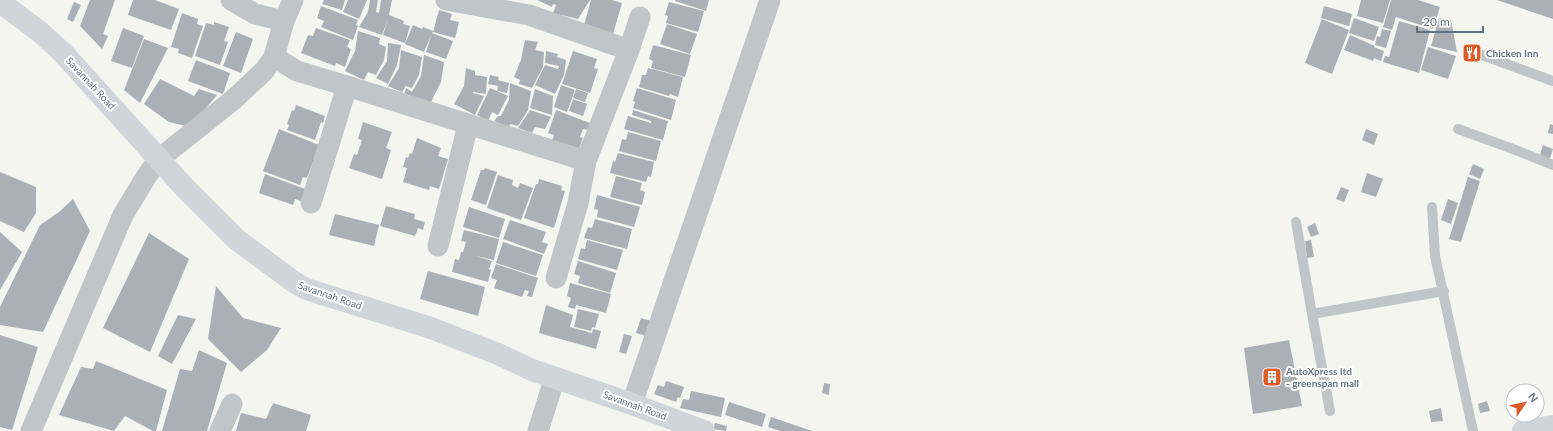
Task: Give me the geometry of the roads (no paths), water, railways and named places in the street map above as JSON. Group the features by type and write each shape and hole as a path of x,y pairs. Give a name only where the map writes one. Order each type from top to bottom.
{"main road":[{"name":"Savannah Road","path":"0,2 40,32 63,53 159,159 236,239 294,282 306,289 431,328 498,354 532,370 632,404 704,431"},
{"path":"1523,431 1553,426"}],"street":[{"path":"231,0 255,14 284,21"},
{"path":"30,431 123,215 146,177 159,159 233,100 264,71 274,57 284,21 293,0"},
{"path":"446,0 529,15 629,50"},
{"path":"632,404 770,0"},
{"path":"556,278 578,203 586,162 629,50 640,17"},
{"path":"274,57 297,71 586,162"},
{"path":"311,203 347,86"},
{"path":"438,246 468,125"},
{"path":"538,431 555,378"},
{"path":"220,431 232,404"}],"lane":[{"path":"1482,55 1553,81"},
{"path":"1458,130 1553,165"},
{"path":"1432,207 1435,256 1474,431"},
{"path":"1296,222 1330,411"},
{"path":"1312,314 1444,291"}],"place":[{"name":"Chicken Inn","path":"1472,53"},
{"name":"AutoXpress ltd - greenspan mall","path":"1272,377"}]}
